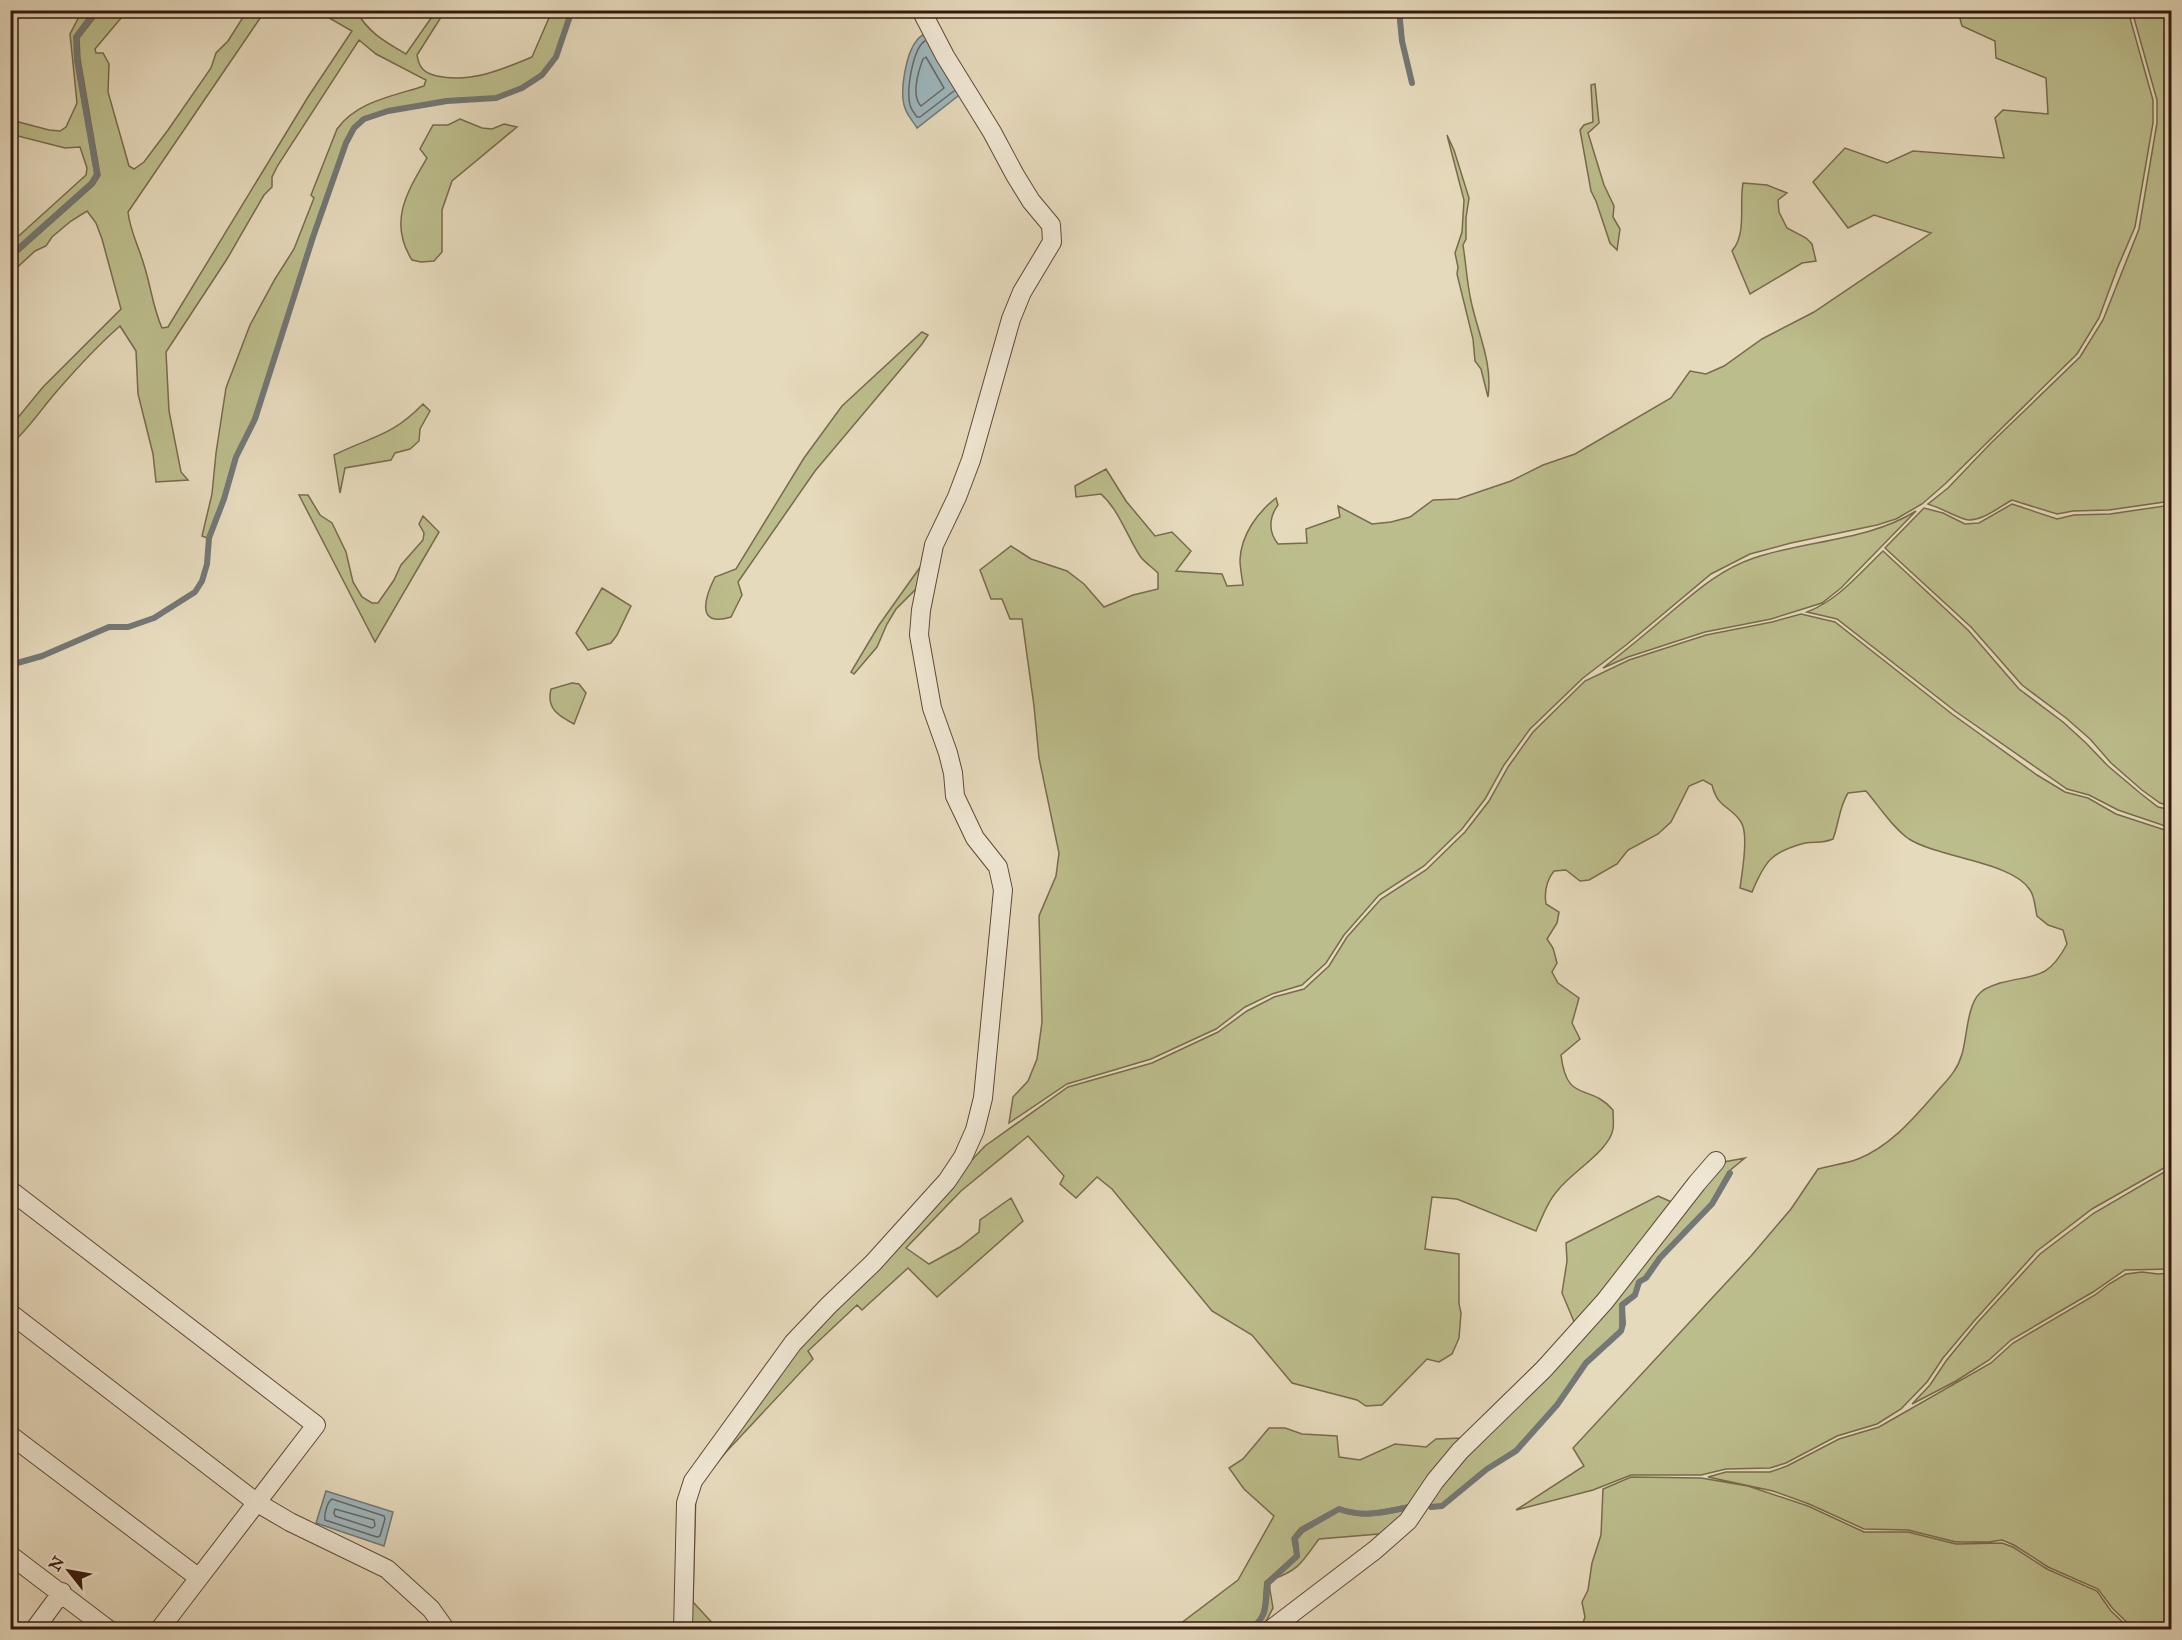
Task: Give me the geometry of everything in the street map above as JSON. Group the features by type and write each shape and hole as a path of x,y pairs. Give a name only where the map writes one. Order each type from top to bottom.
{"street":[{"path":"683,1629 686,1503 693,1481 793,1343 873,1263 947,1181 963,1157 975,1130 983,1098 1003,890 998,867 975,838 955,796 950,763 932,708 919,635 921,610 934,545 957,497 971,460 1011,319 1022,292 1052,242 1051,225 1026,192 921,10"},
{"path":"1270,1629 1375,1550 1408,1521 1435,1481 1461,1451 1544,1369 1605,1301 1716,1161"},
{"path":"10,1190 316,1425 159,1629"},
{"path":"10,1313 256,1502 290,1522 387,1569 431,1610 446,1629"},
{"path":"10,1435 199,1578"},
{"path":"10,1554 109,1629"},
{"path":"34,1629 62,1592"}],"green space":[{"path":"82,11 95,11 75,37 75,60 95,174 90,182 11,254 12,242 86,175 87,168 80,147 65,148 10,134 11,120 49,130 60,131 66,127 77,103 70,34"},
{"path":"100,11 127,11 95,49 96,53 103,53 109,64 108,92 129,166 134,169 144,162 168,130 211,68 216,53 228,41 247,11 265,11 128,212 162,328 168,327 308,97 352,31 317,11 356,11 372,31 406,54 436,11 445,11 417,55 418,60 421,67 429,73 462,78 497,71 532,57 552,11 571,11 555,56 541,74 521,87 496,97 447,99 388,110 364,118 353,127 345,142 312,236 253,419 234,457 223,498 207,538 202,536 212,494 226,388 250,325 294,249 314,198 311,195 337,129 345,120 365,106 424,86 426,80 376,54 359,40 278,165 272,177 272,187 264,195 227,259 166,352 169,411 181,472 188,480 156,482 153,454 138,394 136,351 120,326 103,341 11,444 11,426 43,387 121,309 102,239 96,223 87,211 71,221 52,237 46,246 35,251 11,273 11,259 94,185 100,175 80,59 79,38"},
{"path":"1958,11 2128,11 2153,100 2153,123 2135,227 2099,318 2077,354 1922,504 1896,519 1877,525 1750,554 1711,574 1583,678 1530,729 1504,765 1485,799 1462,829 1424,866 1379,895 1344,935 1326,963 1302,985 1272,994 1245,1007 1216,1029 1151,1059 1067,1084 1009,1123 1013,1097 1028,1081 1037,1059 1042,1022 1039,916 1056,876 1059,853 1039,758 1022,619 1010,619 1002,599 991,599 980,570 1011,546 1031,559 1067,571 1084,584 1104,607 1133,595 1158,589 1158,573 1140,556 1118,515 1107,500 1101,494 1076,497 1075,486 1106,469 1126,501 1155,536 1172,532 1191,551 1176,571 1222,574 1227,586 1243,585 1240,560 1243,542 1251,525 1276,498 1278,505 1273,514 1271,530 1278,544 1307,543 1306,529 1340,517 1338,506 1372,524 1391,522 1410,517 1433,500 1458,499 1511,481 1543,465 1575,454 1671,398 1690,371 1706,374 1724,366 1762,339 1814,312 1931,233 1874,215 1848,228 1813,182 1845,148 1887,163 1913,151 2004,158 1995,118 2003,110 2048,114 2046,78 1996,58 1995,41 1962,26"},
{"path":"2132,11 2171,11 2171,501 2109,510 2057,514 2012,500 1982,517 1964,519 1928,504 1948,488 2080,357 2103,320 2139,229 2157,123 2157,100"},
{"path":"1595,84 1599,123 1588,133 1604,185 1614,206 1613,217 1620,229 1617,250 1610,243 1591,191 1580,130 1584,125 1593,122 1591,85"},
{"path":"460,119 482,128 492,129 504,124 517,127 452,181 442,210 442,252 434,261 412,260 401,233 401,220 407,195 427,158 420,149 433,125 448,125"},
{"path":"1447,135 1469,198 1466,239 1463,245 1468,287 1487,360 1488,397 1481,369 1475,361 1473,339 1457,274 1455,253 1462,232 1464,200"},
{"path":"1743,183 1767,185 1787,193 1778,200 1779,212 1787,228 1806,238 1812,244 1816,261 1802,263 1750,294 1732,251 1737,244 1741,228"},
{"path":"922,332 928,335 922,344 815,471 738,582 742,595 731,617 712,618 707,614 706,601 715,577 736,569 804,458 842,406"},
{"path":"423,404 430,411 420,429 419,441 410,449 395,453 391,460 345,468 340,493 334,455 391,430"},
{"path":"299,495 308,495 320,515 332,523 346,552 353,582 362,597 372,603 378,603 401,565 423,540 424,533 419,524 423,516 439,532 375,642"},
{"path":"2012,504 2057,519 2074,515 2110,514 2171,505 2171,806 2160,803 2142,790 2066,718 2022,685 1971,627 1885,548 1924,508 1943,513 1965,524 1979,523"},
{"path":"1916,511 1841,588 1822,603 1771,619 1705,632 1628,657 1603,668 1699,589 1731,568 1774,552 1878,528"},
{"path":"1883,551 1968,630 2019,689 2063,722 2108,766 2140,793 2158,807 2171,810 2171,828 2118,810 2089,795 2067,789 1955,711 1837,619 1807,612 1829,601"},
{"path":"928,556 919,586 896,609 877,647 854,674 851,672 879,625"},
{"path":"602,588 631,606 611,643 588,650 576,633"},
{"path":"1801,614 1835,622 1952,714 2037,775 2065,792 2088,798 2116,814 2171,832 2171,1164 2092,1209 2037,1251 1943,1358 1927,1382 1901,1409 1877,1424 1837,1436 1786,1463 1770,1468 1726,1469 1701,1475 1631,1475 1593,1490 1516,1510 1584,1466 1573,1448 1751,1256 1791,1209 1818,1169 1853,1161 1870,1154 1909,1123 1951,1076 1957,1066 1962,1054 1972,1005 1980,993 2000,983 2040,974 2054,964 2067,944 2063,930 2048,925 2037,916 2032,893 2021,881 1992,867 1938,851 1909,839 1891,822 1866,791 1848,793 1833,839 1805,843 1784,850 1766,865 1752,892 1740,888 1744,854 1741,822 1721,803 1712,785 1703,780 1689,786 1671,822 1658,834 1628,850 1617,864 1589,880 1580,881 1566,870 1554,871 1547,882 1546,904 1559,912 1557,923 1547,939 1553,948 1557,963 1552,972 1558,983 1579,998 1572,1023 1580,1039 1561,1055 1564,1071 1568,1081 1574,1087 1596,1097 1613,1110 1613,1129 1598,1153 1554,1194 1536,1231 1457,1199 1432,1197 1425,1249 1459,1254 1461,1313 1459,1338 1452,1354 1439,1362 1427,1359 1382,1405 1366,1406 1357,1400 1292,1383 1252,1335 1212,1311 1112,1189 1097,1177 1076,1198 1060,1184 1064,1176 1028,1136 961,1191 906,1248 929,1264 960,1247 979,1232 980,1220 1011,1198 1023,1221 937,1297 908,1268 862,1310 857,1305 808,1351 813,1359 726,1452 696,1489 693,1602 717,1628 689,1630 687,1612 696,1483 798,1345 985,1146 1068,1087 1152,1063 1218,1032 1247,1011 1274,997 1304,989 1329,966 1347,937 1381,899 1426,870 1465,832 1489,801 1508,767 1533,732 1585,681 1629,660 1706,635"},
{"path":"572,683 579,684 586,693 574,724 555,711 550,702 551,689"},
{"path":"1745,1158 1728,1172 1710,1204 1658,1257 1644,1277 1638,1281 1633,1295 1620,1305 1620,1330 1585,1361 1556,1404 1515,1449 1486,1468 1442,1504 1425,1507 1431,1497 1718,1163"},
{"path":"2171,1168 2171,1269 2125,1270 2093,1292 2011,1340 1989,1360 1956,1381 1912,1404 1930,1385 1977,1323 2040,1254 2094,1213"},
{"path":"1658,1196 1674,1203 1670,1218 1544,1363 1451,1455 1414,1504 1367,1512 1339,1507 1300,1528 1292,1538 1295,1555 1265,1582 1262,1610 1252,1626 1244,1630 1172,1630 1238,1580 1274,1516 1244,1489 1229,1468 1243,1459 1269,1428 1285,1428 1302,1434 1337,1436 1339,1457 1360,1460 1395,1444 1426,1447 1436,1439 1464,1438 1575,1324 1562,1293 1567,1261 1566,1243"},
{"path":"2171,1273 2171,1629 2134,1629 2113,1609 2098,1589 2048,1567 2002,1540 1956,1542 1908,1530 1864,1529 1809,1504 1773,1491 1708,1477 1726,1472 1770,1472 1787,1466 1839,1439 1879,1427 1991,1363 2013,1343 2095,1295 2109,1284 2126,1274"},
{"path":"1631,1477 1701,1478 1748,1486 1808,1506 1864,1532 1908,1532 1956,1544 2002,1543 2013,1547 2047,1569 2097,1591 2111,1611 2130,1629 1581,1629 1585,1617 1582,1602 1588,1590 1592,1563 1601,1535 1603,1489"},
{"path":"1410,1509 1391,1533 1319,1539 1305,1559 1295,1568 1273,1579 1299,1557 1297,1539 1303,1532 1339,1511 1366,1516"},
{"path":"1269,1584 1273,1608 1262,1629 1254,1630 1266,1612"}],"water":[{"path":"929,32 963,92 917,128 905,108 903,83 913,46 919,37"},
{"path":"326,1491 393,1512 384,1546 316,1523"}],"waterway":[{"path":"10,256 92,183 97,174 77,60 76,37 96,10"},
{"path":"10,665 42,656 109,627 128,627 154,618 195,592 202,581 207,564 209,538 224,499 236,457 255,419 313,237 346,143 354,128 364,119 388,111 447,101 496,98 522,88 542,75 556,57 572,10"},
{"path":"1399,10 1402,41 1412,83"},
{"path":"1431,1507 1442,1506 1487,1469 1516,1451 1557,1405 1586,1363 1621,1331 1622,1305 1635,1295 1639,1282 1646,1278 1660,1258 1712,1204 1730,1173"},
{"path":"1250,1630 1263,1614 1268,1583 1297,1556 1295,1538 1302,1530 1339,1509 1366,1514 1409,1507"}]}
